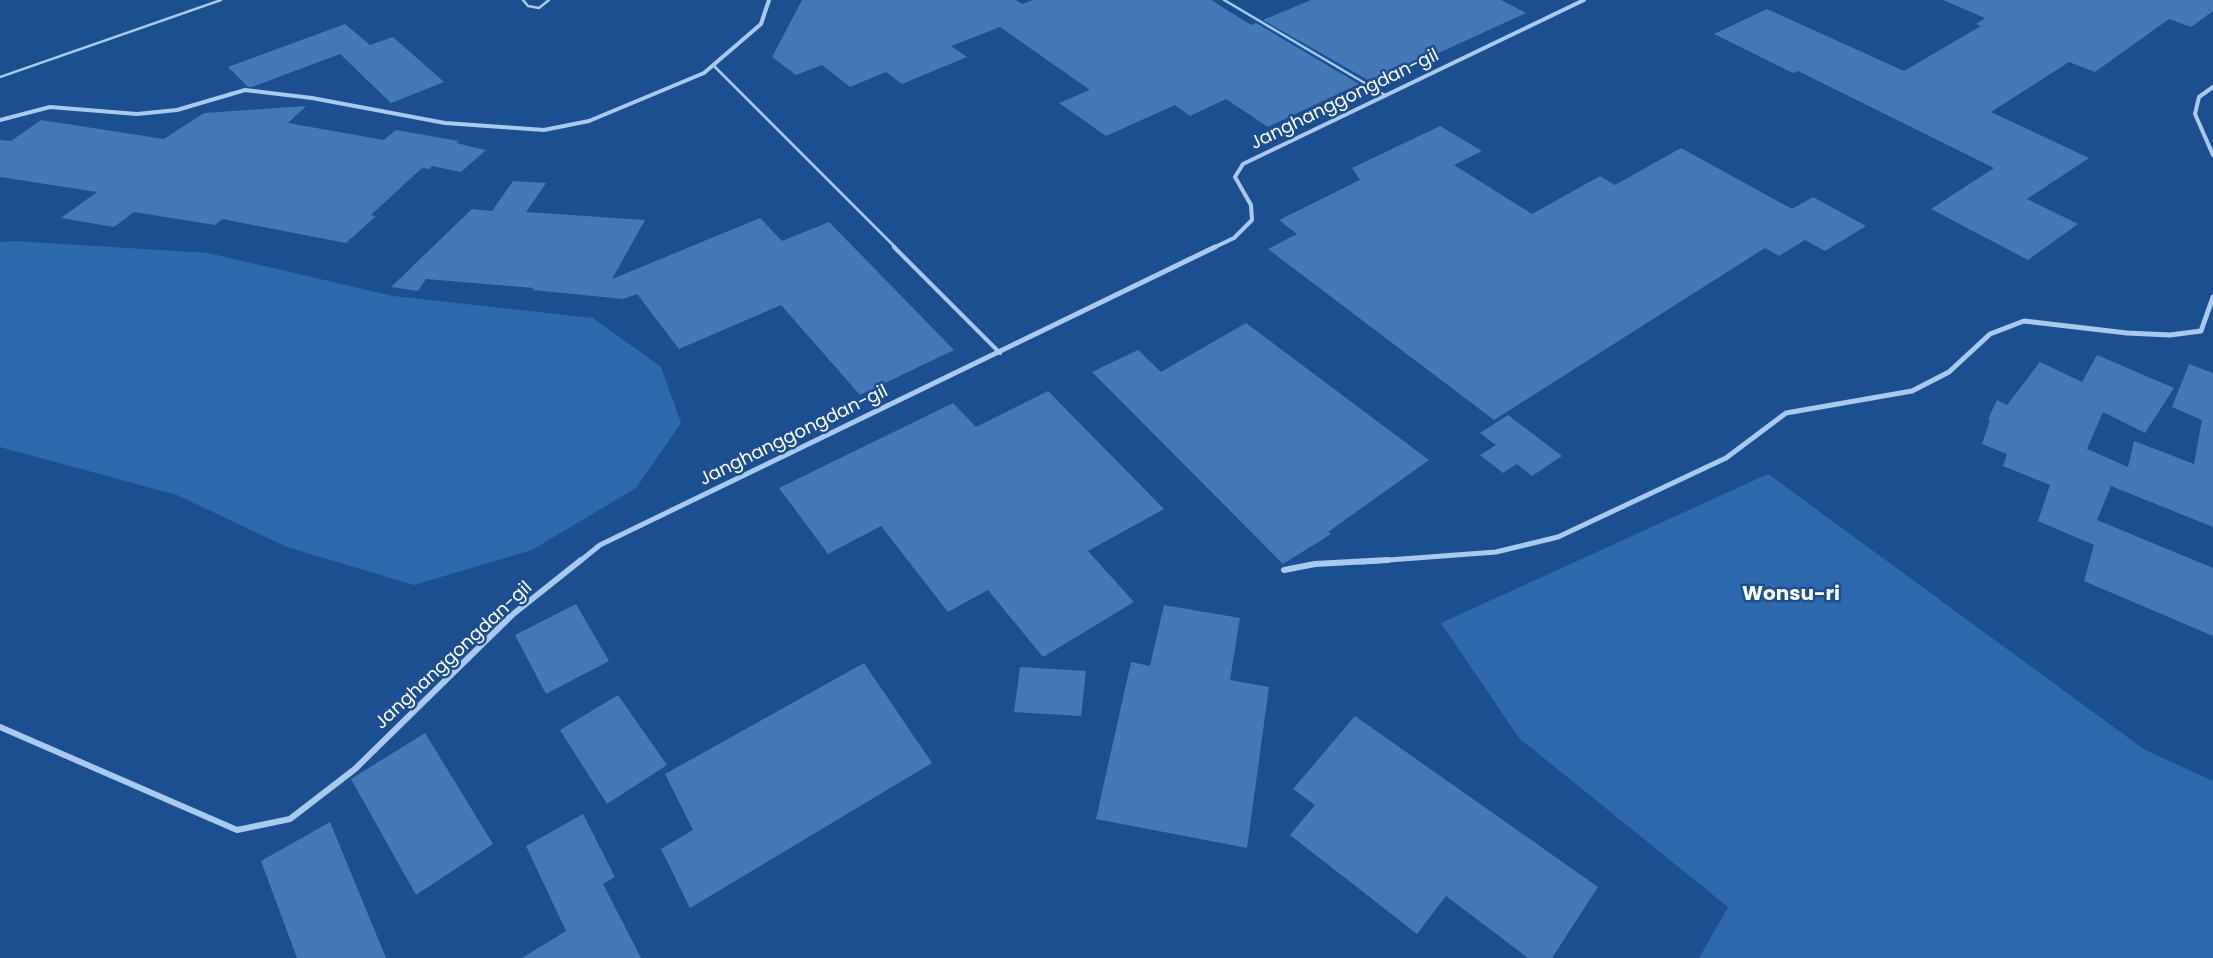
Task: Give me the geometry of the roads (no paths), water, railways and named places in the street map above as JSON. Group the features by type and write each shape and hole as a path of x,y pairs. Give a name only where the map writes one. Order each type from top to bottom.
{"street":[{"path":"0,120 50,107 137,114 177,110 244,90 312,98 445,123 544,130 589,121 704,73 761,24 769,0"},
{"name":"Janghanggongdan-gil","path":"0,727 237,830 290,819 355,769 512,615 600,545 1000,353 1234,238 1252,220 1251,205 1234,177 1242,164 1584,0"},
{"path":"2213,87 2199,98 2195,114 2213,155"},
{"path":"1284,570 1314,564 1418,559 1496,552 1558,537 1726,458 1754,435 1786,413 1912,391 1949,372 1990,334 2024,321 2161,335 2201,331 2213,297"}],"lane":[{"path":"0,77 222,0"},
{"path":"523,0 528,6 538,8 549,0"},
{"path":"1224,0 1385,95"},
{"path":"713,65 1000,353"}],"district":[{"name":"Wonsu-ri","path":"1791,595"}]}
